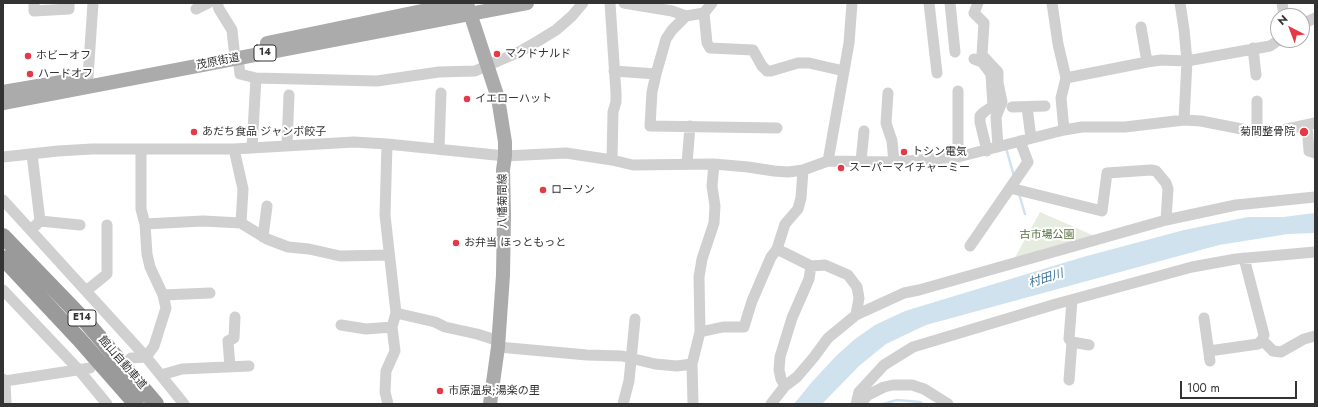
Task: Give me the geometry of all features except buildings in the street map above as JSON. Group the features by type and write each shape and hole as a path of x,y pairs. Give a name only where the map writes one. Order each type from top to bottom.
{"highway":[{"name":"館山自動車道","path":"3,236 88,324 156,404"},
{"name":"館山自動車道","path":"3,258 79,339 136,404"}],"main road":[{"name":"茂原街道","path":"3,103 461,3"},
{"name":"茂原街道","path":"3,92 236,53 469,9 527,3"},
{"name":"八幡菊間線","path":"469,9 498,98 505,142 503,170 503,268 498,344 490,404"}],"street":[{"path":"34,3 34,11 69,9 69,3"},
{"path":"88,77 93,3"},
{"path":"196,9 208,3"},
{"path":"217,3 232,30 240,74 256,78 377,81 439,72 475,71 519,52 556,30 572,16 583,3"},
{"path":"610,3 616,93 616,102 613,112 612,160"},
{"path":"624,3 672,11 686,16 704,13 712,3"},
{"path":"828,160 849,43 852,3"},
{"path":"929,3 937,73"},
{"path":"950,3 955,52"},
{"path":"978,3 974,14 984,23 982,55 998,72 998,83 1002,102 996,117 998,147"},
{"path":"1052,3 1058,44 1066,78 1061,98 1064,130"},
{"path":"1181,3 1188,61 1184,120"},
{"path":"704,13 707,43 710,48 753,50 762,66 767,71 798,63 809,63 844,71"},
{"path":"686,16 672,30 666,40 662,52 652,92 650,126 777,128"},
{"path":"1141,27 1147,62"},
{"path":"1066,78 1147,62 1161,60 1188,61 1270,46"},
{"path":"1253,48 1256,75"},
{"path":"974,59 982,62 991,74 993,106 980,116 987,151"},
{"path":"614,71 656,74"},
{"path":"252,148 256,78"},
{"path":"958,91 958,157"},
{"path":"439,149 442,93"},
{"path":"888,93 886,123 892,141 894,162"},
{"path":"287,145 290,95"},
{"path":"1257,101 1257,132"},
{"path":"1012,107 1045,106"},
{"path":"1027,107 1031,138"},
{"path":"3,157 58,150 234,149 354,142 505,156 566,153 612,160 633,165 714,164 788,172 803,170 828,160 894,162 958,157 987,151 1064,130 1082,127 1125,127 1184,120 1200,121 1257,132 1278,131 1311,124 1309,151 1315,153"},
{"path":"687,164 690,126"},
{"path":"861,161 864,131"},
{"path":"970,246 1028,162 1020,141"},
{"path":"387,144 385,215 396,313 392,327 395,351 386,371 385,392 388,404"},
{"path":"234,149 243,189 241,223"},
{"path":"141,150 141,209 145,224 147,254 150,267 163,295 166,308 154,346 146,357"},
{"path":"32,154 40,221"},
{"path":"694,404 692,364 700,332 698,291 699,277 702,259 714,223 715,206 712,186 714,164"},
{"path":"700,332 723,327 744,327 761,278 771,257 777,249 785,224 798,209 801,198 803,170"},
{"path":"1010,188 1102,211 1107,173 1151,170 1156,171 1166,183 1168,189 1166,220"},
{"path":"771,404 785,386 796,377 828,338 856,315 904,292 919,290 1166,220 1236,205 1315,197"},
{"path":"3,200 146,357 184,404"},
{"path":"263,237 267,206"},
{"path":"40,221 80,225"},
{"path":"31,230 40,221"},
{"path":"145,224 203,221 241,223 263,237 277,244 288,247 314,250 340,256 389,255"},
{"path":"86,291 107,274 107,225"},
{"path":"777,249 811,266 824,265 848,275 857,287 859,298 856,315"},
{"path":"856,404 859,392 884,365 913,347 1192,266 1244,258 1315,252"},
{"path":"1204,318 1210,356 1258,344 1262,340 1264,335 1244,258"},
{"path":"785,386 781,379 779,370 780,357 792,318 809,279 811,266"},
{"path":"3,290 78,369 107,404"},
{"path":"163,295 210,293"},
{"path":"1069,380 1072,342 1069,339 1072,300"},
{"path":"396,313 435,322 445,327 477,334 498,344 587,355 622,356 655,364 678,366 692,364"},
{"path":"230,367 228,341 234,338 235,317"},
{"path":"623,404 629,386 635,319"},
{"path":"341,325 366,329 392,327"},
{"path":"1262,340 1273,351 1281,352 1304,339 1315,336"},
{"path":"1072,342 1089,345"},
{"path":"131,358 146,357"},
{"path":"161,375 182,369 249,366"},
{"path":"6,404 4,380 90,368"},
{"path":"860,404 868,395 884,387 893,385 912,385 924,389 948,404"}],"green space":[{"name":"古市場公園","path":"1040,212 1099,238 1012,263"}],"water":[{"name":"村田川","path":"1315,213 1315,233 1288,234 1219,245 926,325 886,344 859,366 822,404 794,404 836,356 855,339 875,325 905,311 1083,257 1184,230 1248,217 1283,217"}],"waterway":[{"path":"1006,148 1014,176"},
{"path":"1019,194 1025,214"},
{"path":"883,404 897,400 920,402 923,404"}],"place":[{"name":"マクドナルド","path":"497,54"},
{"name":"ホビーオフ","path":"28,56"},
{"name":"ハードオフ","path":"30,74"},
{"name":"イエローハット","path":"467,99"},
{"name":"あだち食品 ジャンボ餃子","path":"194,132"},
{"name":"菊間整骨院","path":"1304,132"},
{"name":"トシン電気","path":"904,152"},
{"name":"スーパーマイチャーミー","path":"841,168"},
{"name":"ローソン","path":"543,190"},
{"name":"お弁当 ほっともっと","path":"456,243"},
{"name":"市原温泉;湯楽の里","path":"440,391"}]}
